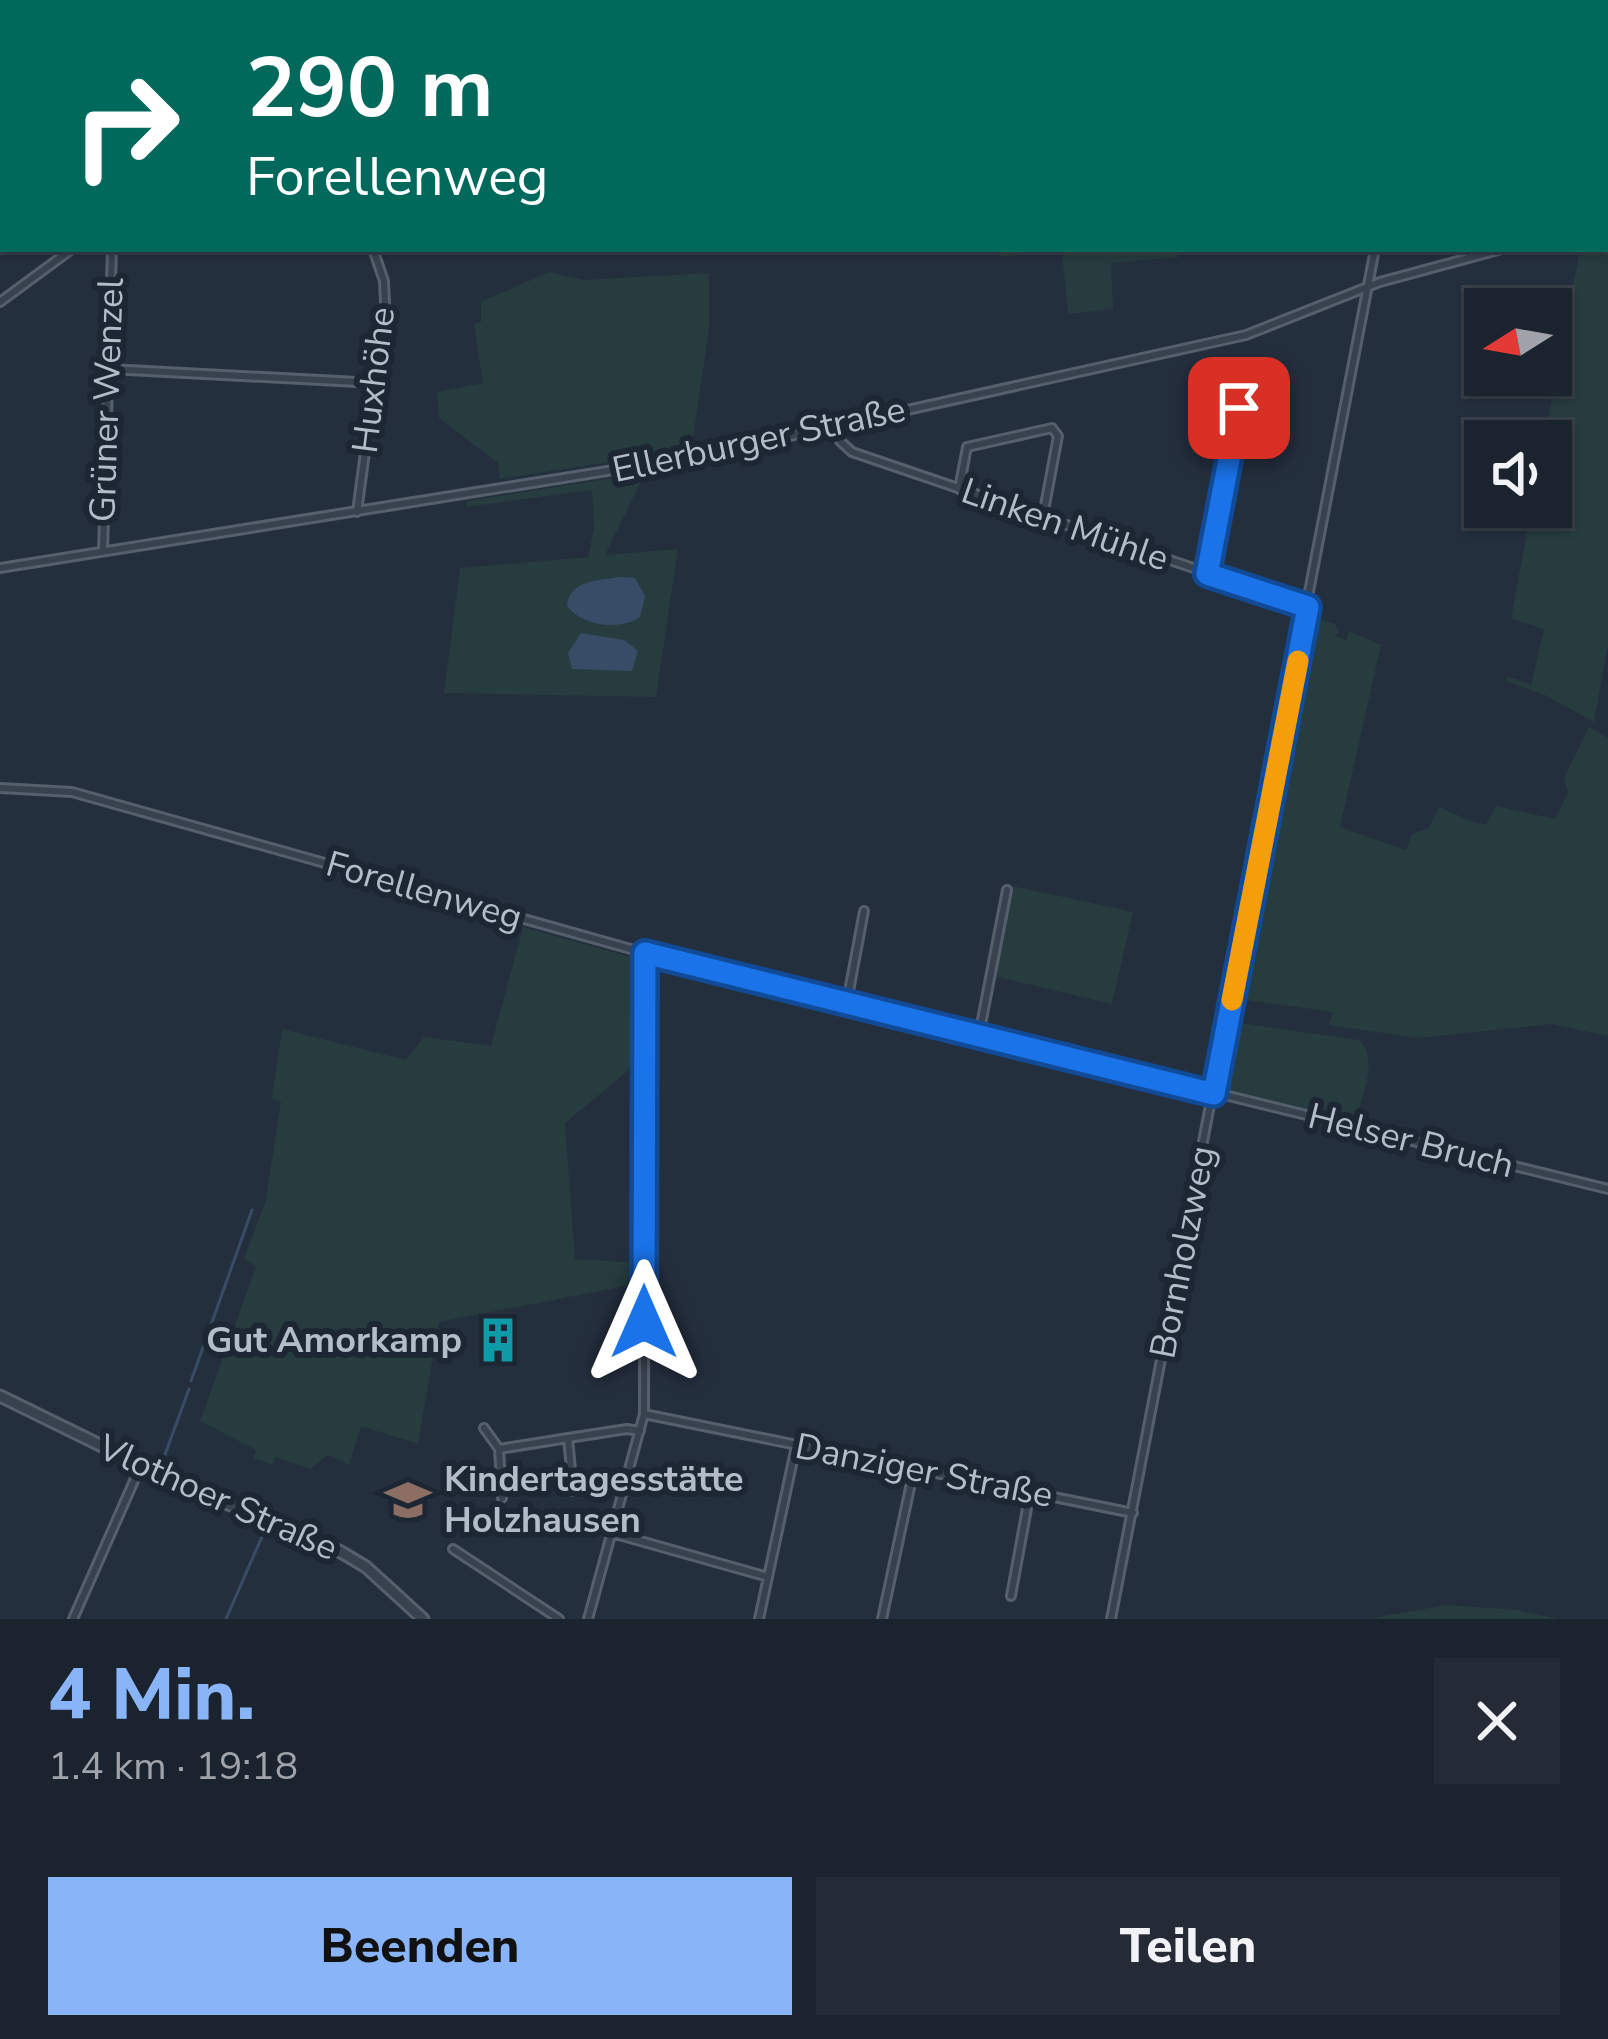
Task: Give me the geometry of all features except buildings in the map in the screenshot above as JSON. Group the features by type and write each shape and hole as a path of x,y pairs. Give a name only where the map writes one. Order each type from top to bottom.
{"street":[{"path":"0,302 64,252"},
{"name":"Grüner Wenzel","path":"103,551 112,252"},
{"name":"Huxhöhe","path":"358,512 385,303 384,281 374,252"},
{"name":"Bornholzweg","path":"1111,1619 1375,252"},
{"name":"Ellerburger Straße","path":"0,568 617,471 834,426 1246,334 1369,286 1491,252"},
{"path":"109,369 376,383"},
{"path":"1207,574 1239,408"},
{"name":"Linken Mühle","path":"834,426 852,452 1308,607"},
{"path":"959,489 967,447 1052,428 1058,436 1043,516"},
{"name":"Forellenweg","path":"0,788 72,792 645,953 1214,1094"},
{"path":"979,1035 1007,890"},
{"path":"847,1002 864,911"},
{"path":"588,1619 644,1414 645,953"},
{"name":"Helser Bruch","path":"1214,1094 1608,1189"},
{"name":"Vlothoer Straße","path":"0,1396 141,1466 341,1552 366,1567 422,1619"},
{"name":"Danziger Straße","path":"644,1414 1132,1513"},
{"path":"484,1427 499,1449 502,1498"},
{"path":"499,1449 640,1431"},
{"path":"568,1438 573,1491"},
{"path":"759,1619 796,1446"},
{"path":"74,1619 141,1466"},
{"path":"882,1619 914,1469"},
{"path":"1011,1596 1030,1492"},
{"path":"612,1533 768,1577"},
{"path":"454,1549 559,1619"}],"green space":[{"path":"997,252 1062,252 999,257"},
{"path":"1062,252 1178,252 1179,257 1111,263 1113,309 1068,314"},
{"path":"1579,252 1608,252 1608,644 1594,722 1545,695 1506,681 1507,676 1531,685 1544,629 1511,618 1528,528 1572,528 1572,420 1548,420 1552,396 1572,396 1572,292"},
{"path":"549,272 583,280 709,273 709,329 693,438 681,451 500,479 498,463 439,418 437,392 483,383 474,324 481,322 481,302"},
{"path":"645,473 605,555 678,549 656,697 444,693 460,568 588,557 594,528 592,490 466,507 467,501"},
{"path":"1312,617 1335,624 1338,633 1334,636 1346,640 1349,631 1381,645 1340,827 1406,850 1412,834 1429,828 1439,807 1475,823 1486,824 1496,806 1555,819 1568,792 1564,778 1589,727 1608,738 1608,1036 1552,1024 1418,1038 1329,1025 1333,1012 1241,999"},
{"path":"1012,886 1133,912 1112,1004 994,976"},
{"path":"523,927 638,959 635,1065 565,1123 575,1259 640,1263 641,1283 439,1322 418,1444 361,1426 349,1465 328,1455 310,1469 276,1457 272,1465 254,1458 256,1450 200,1421 256,1267 244,1259 265,1203 281,1102 272,1098 282,1029 406,1060 424,1037 491,1046"},
{"path":"1232,1022 1359,1040 1369,1068 1355,1123 1224,1090 1220,1084"},
{"path":"1447,1605 1517,1610 1559,1619 1367,1619"}],"water":[{"path":"635,578 645,596 640,617 622,624 601,624 567,606 579,586"},
{"path":"581,633 624,640 638,651 632,671 572,669 568,653"}],"waterway":[{"path":"191,1381 252,1210"},
{"path":"162,1463 189,1389"},
{"path":"226,1619 264,1532"}],"slow traffic":[{"path":"1232,1000 1298,661"}],"place":[{"name":"Gut Amorkamp","path":"498,1340"},
{"name":"Kindertagesstätte Holzhausen","path":"408,1500"}],"route":[{"path":"644,1322 645,953 1214,1094 1308,607 1207,574 1239,408"}]}
